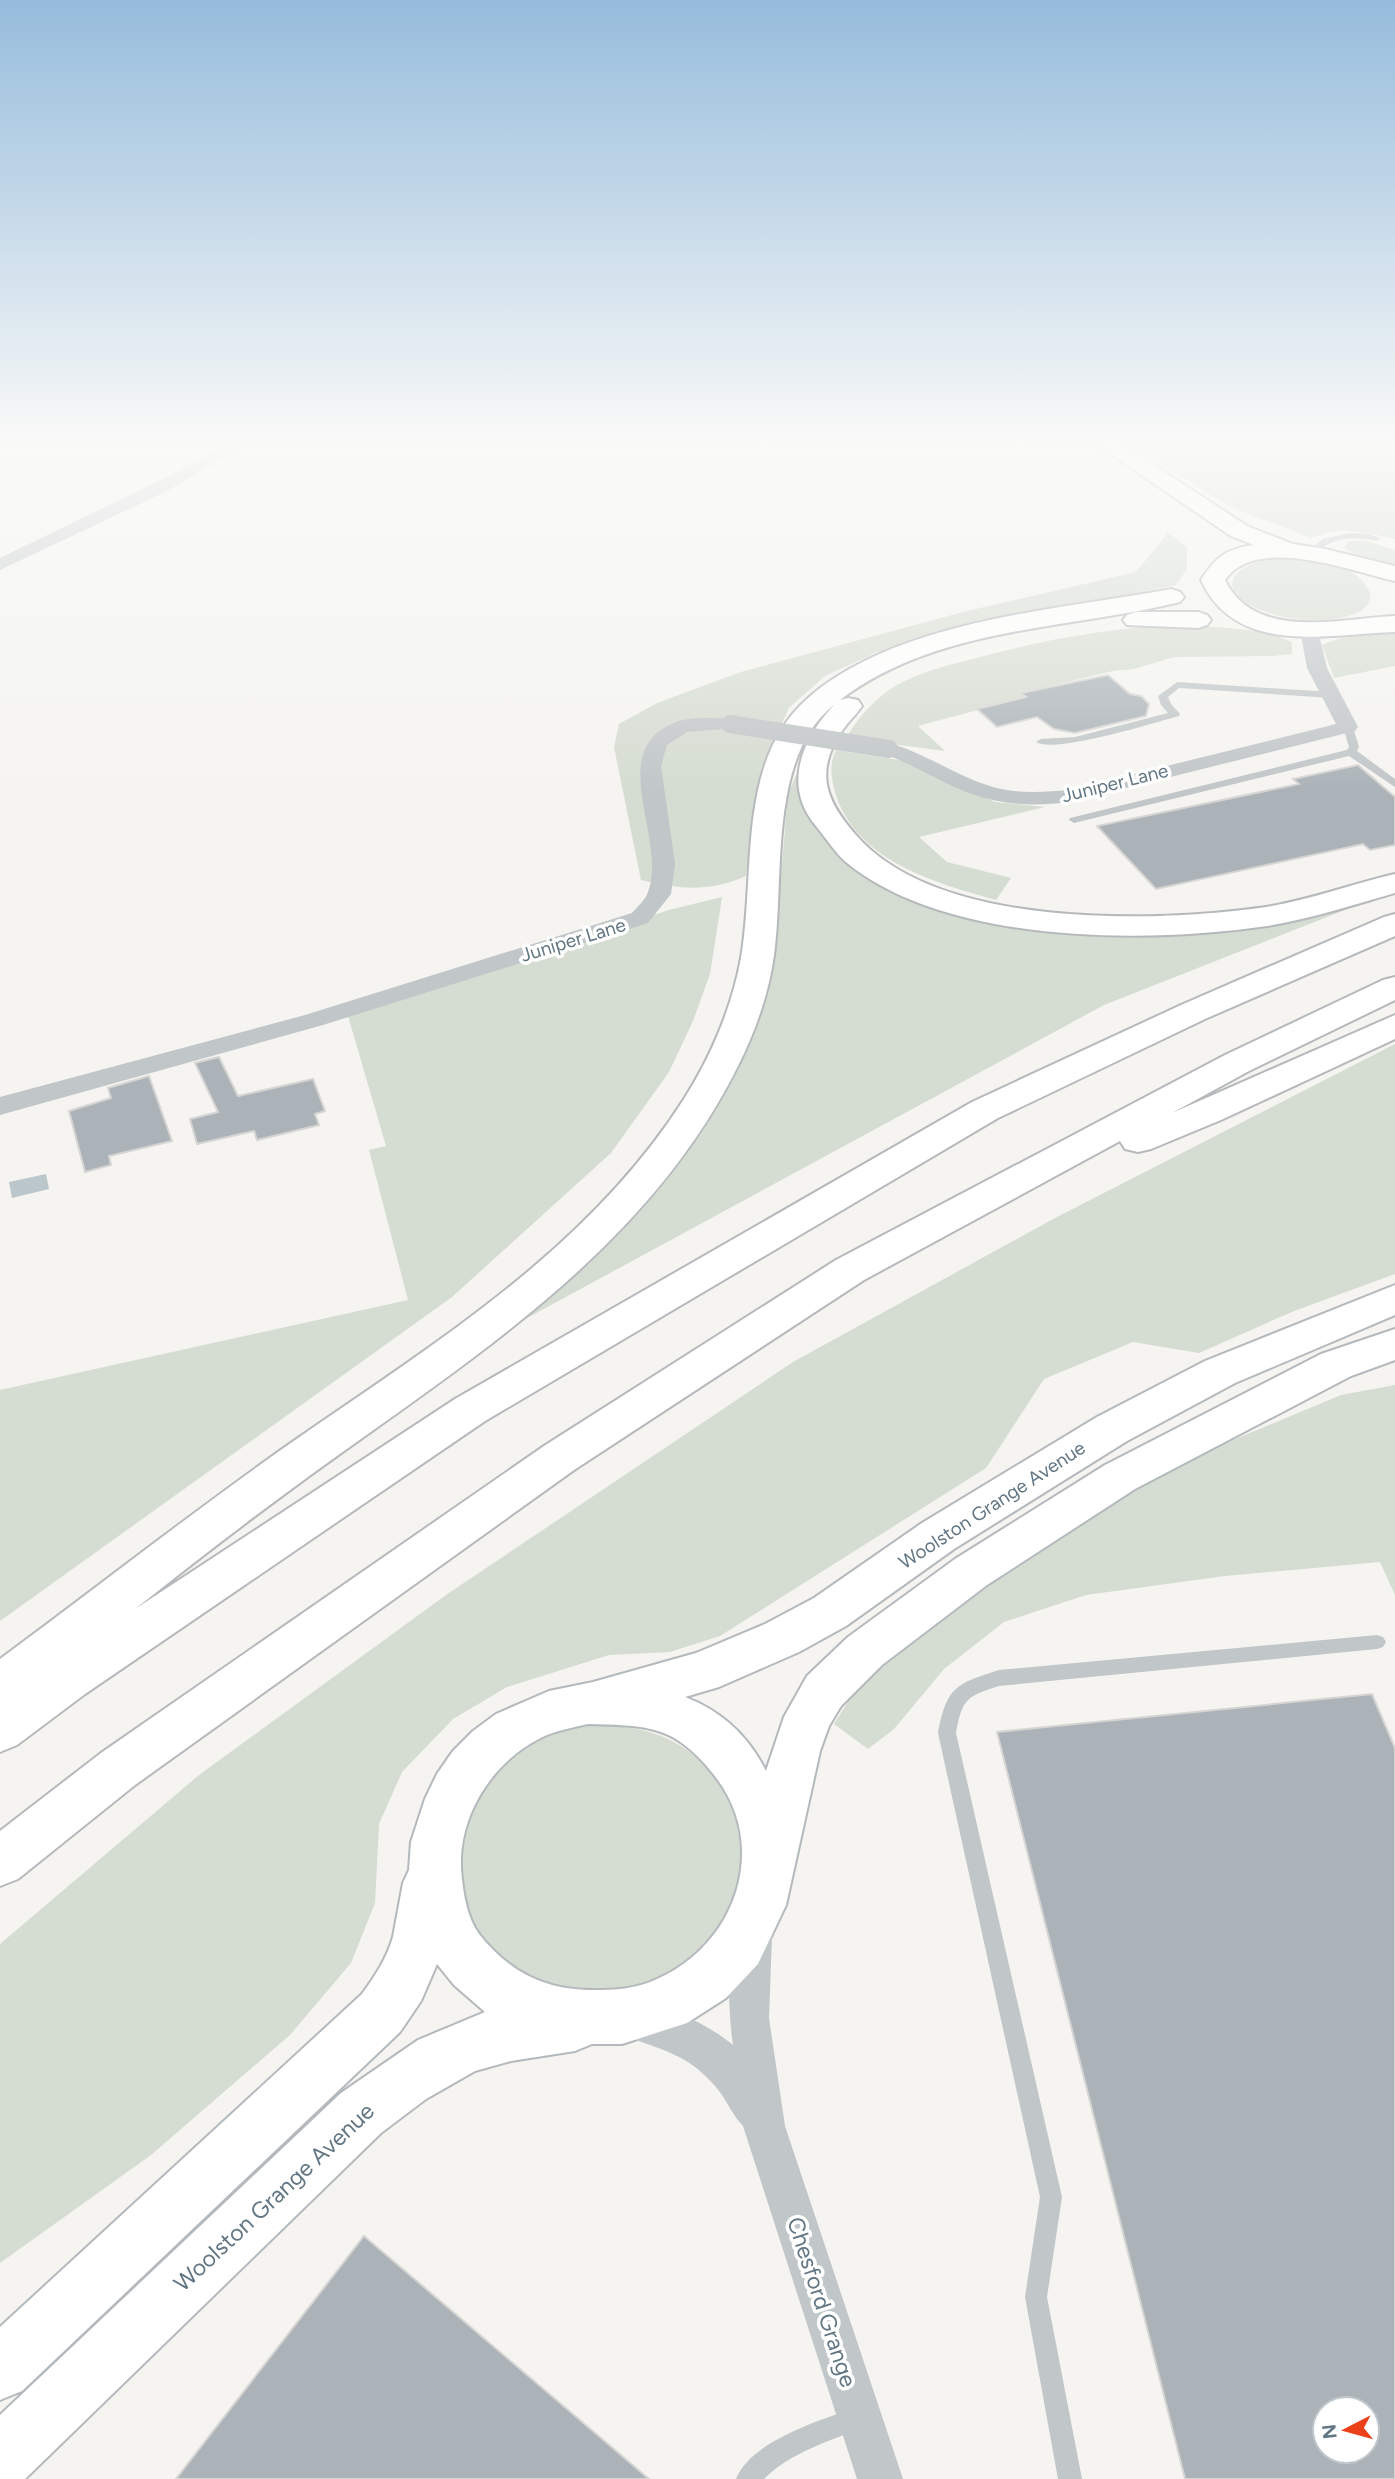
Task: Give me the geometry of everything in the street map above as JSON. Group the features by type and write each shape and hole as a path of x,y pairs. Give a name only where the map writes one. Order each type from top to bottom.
{"main road":[{"path":"1208,562 1216,592 1227,604 1245,615 1299,629"},
{"path":"0,1687 299,1460 477,1337 583,1247 647,1177 696,1110 717,1072 752,988 766,884 771,801 793,733 822,700 853,677 928,645 1171,597 1214,576 1223,564 1228,562"},
{"path":"1348,562 1375,575 1388,587 1392,596 1391,605 1383,615 1358,626"},
{"path":"1352,562 1395,573"},
{"path":"1395,624 1299,629 1198,620 1111,622 1037,632 930,660 887,679 846,708 821,737 814,755 812,775 819,810 840,839 856,854 904,884 968,908 1069,926 1142,928 1230,921 1321,905 1395,883"},
{"path":"0,1730 68,1679 470,1410 985,1110 1193,1012 1395,924"},
{"path":"0,1862 118,1769 559,1458 850,1270 1237,1063 1395,987"},
{"path":"958,1213 1208,1112 1395,1026"},
{"name":"Woolston Grange Avenue","path":"588,1703 702,1672 752,1653 830,1612 938,1536 1112,1429 1220,1372 1395,1299"},
{"path":"761,1905 795,1751 808,1717 824,1691 865,1651 971,1572 1120,1477 1336,1365 1395,1344"},
{"path":"0,2369 381,2014 398,1992 414,1961 424,1924 433,1853 442,1815 459,1780 484,1751 515,1727 550,1711 588,1703 638,1705 686,1720 725,1749 754,1789 769,1836 761,1905"},
{"path":"433,1853 437,1902 457,1949 493,1987 541,2012 611,2019"},
{"name":"Woolston Grange Avenue","path":"0,2459 361,2113 408,2076 447,2055 491,2038 611,2019 666,2006 703,1984 733,1956 761,1905"}],"street":[{"path":"1299,629 1348,727"},
{"name":"Juniper Lane","path":"0,1106 314,1020 640,918 656,904 664,871 649,759 653,749 666,734 677,728 701,723 730,724 889,749 990,793 1046,799 1070,796 1348,727"},
{"name":"Chesford Grange","path":"761,1905 750,1964 749,2018 764,2126"},
{"name":"Chesford Grange","path":"611,2019 671,2028 702,2045 745,2090 764,2126 880,2479"}],"lane":[{"path":"1041,742 1075,740 1175,713 1166,705 1163,696 1177,685 1332,695"},
{"path":"1073,820 1351,752 1354,747 1348,727"},
{"path":"1351,752 1395,785"},
{"path":"1070,2479 1036,2297 1051,2197 947,1733 951,1704 965,1689 999,1678 1377,1642"},
{"path":"748,2479 771,2456 791,2444 859,2418"}],"shaded area":[{"path":"1144,562 1187,562 1187,569 1176,585 938,631 875,653 825,676 789,708 761,769 746,876 718,885 694,888 641,880 614,747 619,724 657,703 741,672 963,612 1136,572"},
{"path":"1259,562 1317,562 1339,566 1361,579 1368,589 1369,602 1362,610 1351,615 1331,619 1293,618 1266,612 1249,605 1238,597 1233,589 1237,574"},
{"path":"1178,625 1265,633 1292,642 1292,654 1174,657 1134,669 1113,671 1022,693 1026,697 918,726 945,751 846,738 862,715 882,696 906,680 944,666 998,652 1100,632"},
{"path":"1395,631 1395,666 1334,678 1322,645 1358,635"},
{"path":"836,750 905,761 995,802 1045,807 919,837 947,862 1011,878 996,900 948,886 900,866 860,836 845,816 835,792 831,771"},
{"path":"803,759 804,799 813,824 843,855 988,922 1072,935 1151,936 1355,906 1104,1005 516,1324 614,1237 698,1134 747,1047 774,955 788,794"},
{"path":"722,897 710,974 693,1021 669,1072 611,1153 452,1297 0,1621 0,1390 408,1300 369,1150 386,1146 348,1016 669,910"},
{"path":"1395,1044 1395,1274 1294,1311 1199,1353 1133,1342 1044,1379 986,1468 720,1636 670,1652 609,1655 507,1687 453,1719 402,1772 379,1824 375,1903 351,1963 290,2035 151,2155 0,2263 0,1944 199,1775 446,1595 793,1362 1055,1218"},
{"path":"46,1174 49,1189 12,1198 9,1182"},
{"path":"1395,1385 1395,1595 1380,1562 1225,1576 1086,1595 1004,1622 944,1669 894,1729 868,1749 834,1724 862,1679 971,1593 1183,1461 1341,1395"},
{"path":"595,1724 644,1730 672,1741 695,1756 714,1776 727,1798 736,1824 740,1850 739,1877 732,1903 719,1927 703,1946 684,1963 651,1981 603,1992 558,1987 522,1974 500,1958 475,1930 464,1907 458,1882 457,1856 470,1806 483,1784 500,1764 538,1740"}],"building":[{"path":"1108,675 1130,694 1141,696 1149,704 1146,716 1075,733 1054,729 1037,717 997,727 977,709 1026,697 1021,693"},
{"path":"1358,765 1395,797 1395,845 1370,850 1363,844 1156,889 1097,826 1299,784 1293,779"},
{"path":"219,1057 238,1096 313,1079 325,1111 315,1114 319,1125 257,1140 254,1131 197,1144 190,1119 218,1112 195,1063"},
{"path":"149,1076 172,1141 109,1156 111,1165 85,1172 69,1111 111,1098 108,1088"},
{"path":"1372,1694 1395,1748 1395,2479 1185,2479 997,1732"},
{"path":"364,2236 649,2479 176,2479"}]}
